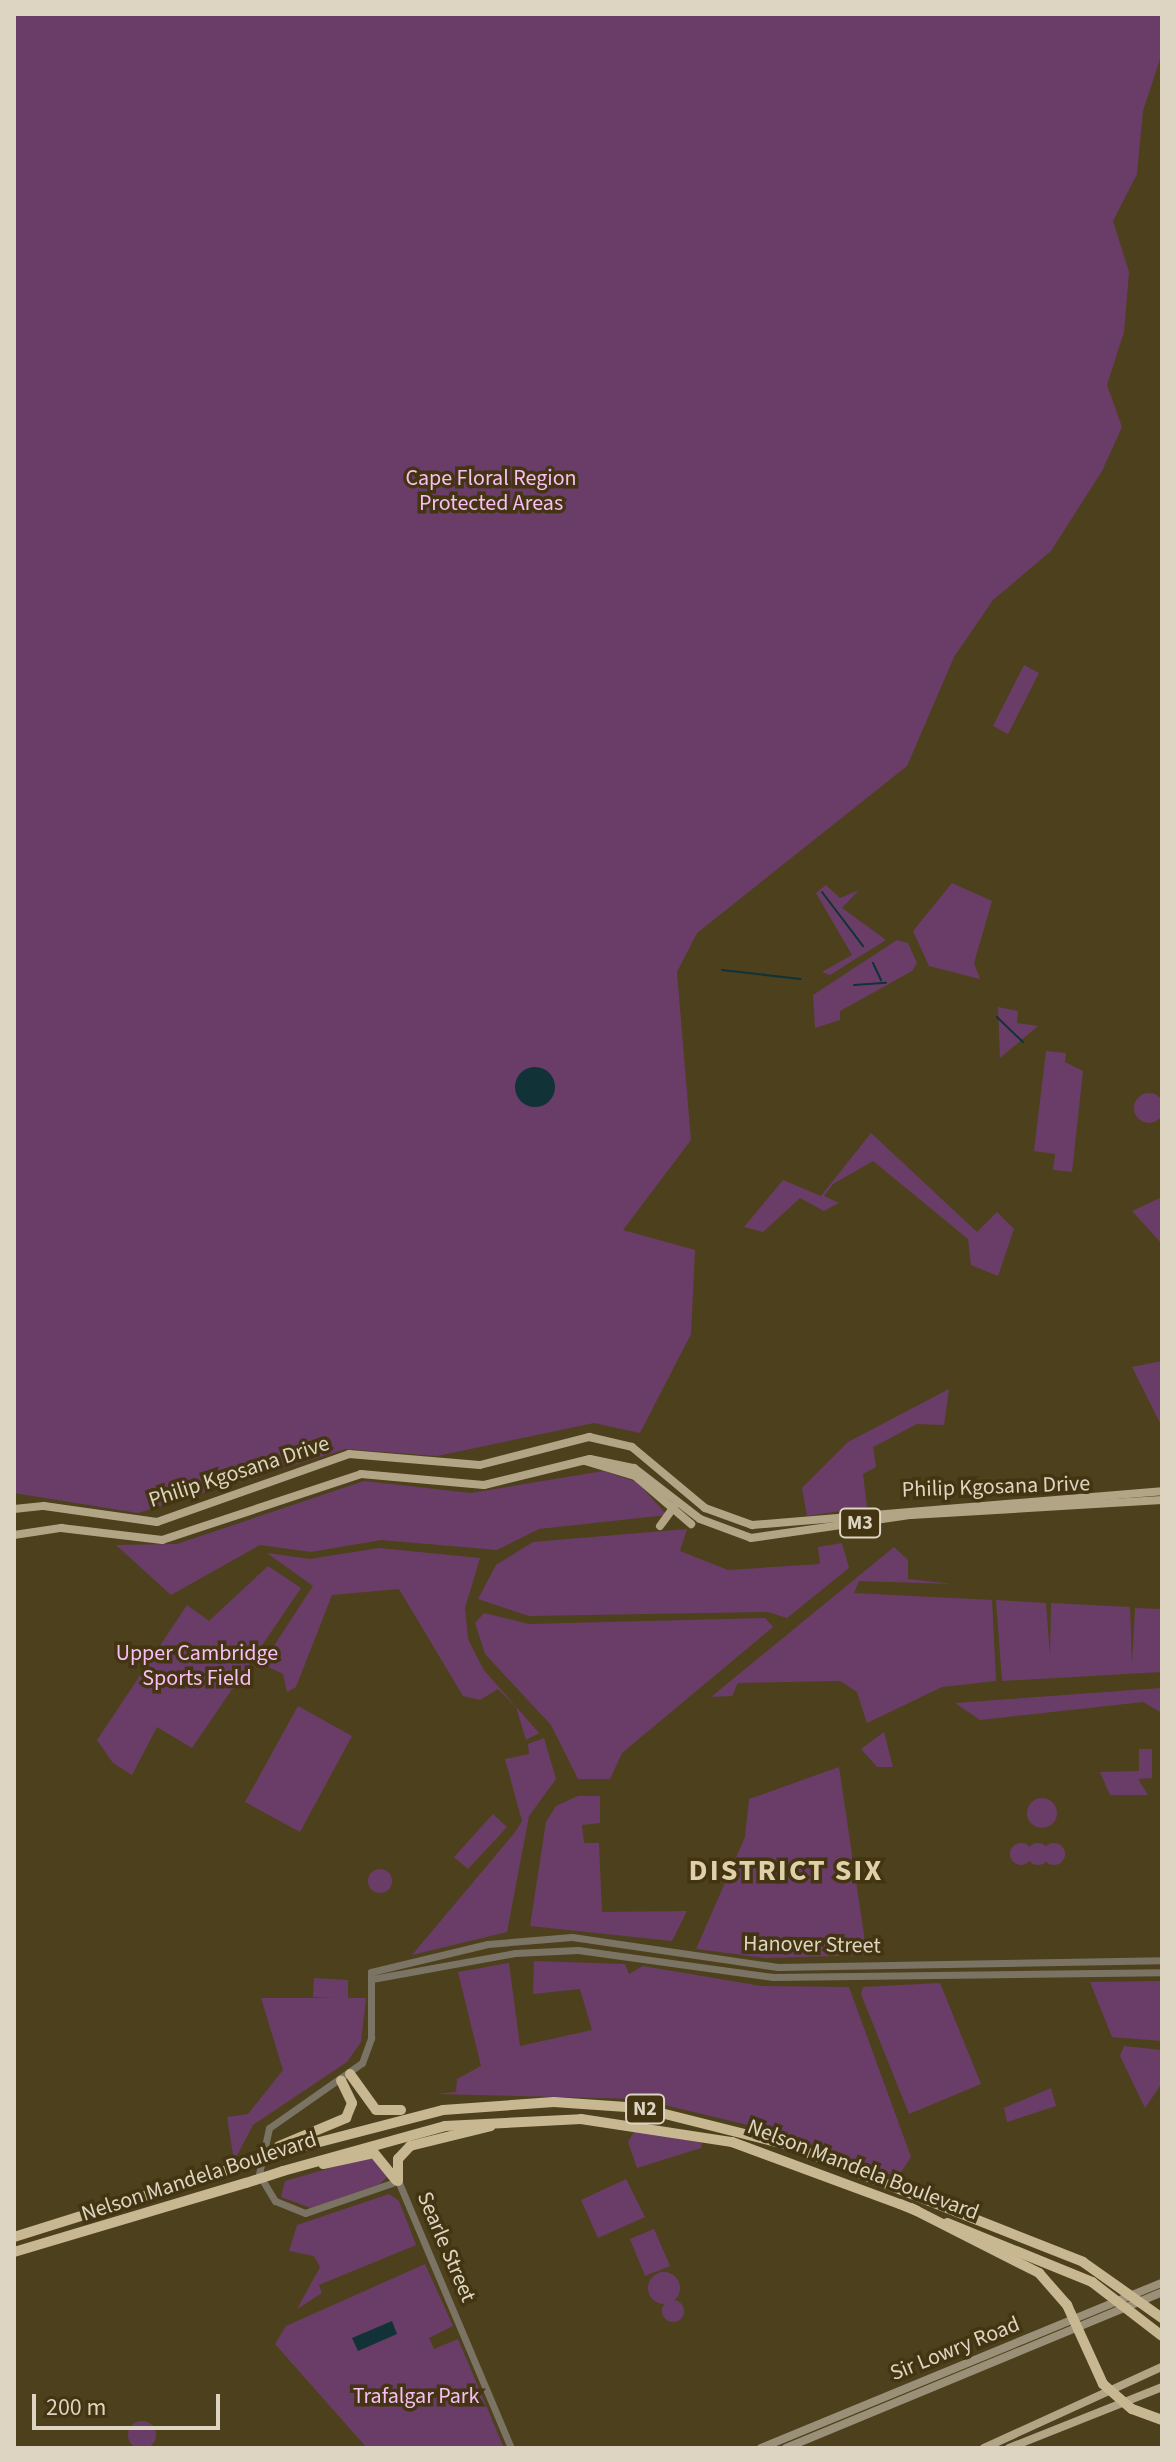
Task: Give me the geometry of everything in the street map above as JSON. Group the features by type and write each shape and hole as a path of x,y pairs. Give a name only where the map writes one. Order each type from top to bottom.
{"highway":[{"path":"346,2077 369,2104 389,2113 493,2104"},
{"path":"280,2149 346,2118 352,2103 346,2077"},
{"name":"Nelson Mandela Boulevard","path":"14,2237 213,2175 280,2149 402,2117 493,2104 581,2102 705,2120 906,2191 1100,2269 1162,2318"},
{"path":"398,2181 398,2159 410,2146 545,2118"},
{"name":"Nelson Mandela Boulevard","path":"14,2252 247,2185 405,2134 545,2118 701,2134 900,2204 1092,2282 1162,2336"},
{"path":"284,2173 365,2152 381,2157 398,2181"},
{"path":"911,2208 1039,2273 1067,2305 1103,2384 1132,2409 1162,2420"},
{"path":"1136,2295 1162,2308"}],"main road":[{"name":"Philip Kgosana Drive","path":"14,1509 44,1506 157,1522 349,1454 480,1465 589,1437 632,1447 705,1508 752,1525 1162,1491"},
{"name":"Philip Kgosana Drive","path":"14,1535 61,1528 162,1540 361,1474 484,1485 580,1460 634,1468 700,1519 751,1538 911,1515 1162,1500"},
{"path":"580,1460 635,1476 691,1524"},
{"path":"660,1526 674,1507"},
{"name":"Sir Lowry Road","path":"761,2448 1162,2283"},
{"name":"Sir Lowry Road","path":"786,2448 1162,2292"},
{"path":"984,2448 1162,2367"},
{"path":"1009,2448 1110,2405 1162,2387"}],"street":[{"name":"Hanover Street","path":"371,1976 488,1944 572,1937 778,1967 1162,1960"},
{"name":"Hanover Street","path":"371,1976 515,1953 578,1950 773,1977 1162,1972"},
{"name":"Searle Street","path":"371,1976 370,2044 346,2077 269,2128 256,2160 265,2188 285,2207 313,2214 398,2181 511,2448"}],"green space":[{"name":"Cape Floral Region Protected Areas","path":"14,14 1162,14 1162,53 1143,111 1137,174 1113,221 1129,272 1124,332 1107,385 1122,427 1102,471 1051,551 993,600 954,657 907,766 697,933 677,972 691,1140 623,1230 695,1250 691,1334 640,1433 594,1423 437,1456 346,1449 138,1513 14,1493"},
{"path":"1024,665 1039,673 1008,734 993,726"},
{"path":"952,883 992,901 974,963 980,979 929,966 913,931"},
{"path":"826,885 840,898 859,890 842,908 886,940 830,975 822,972 852,955 816,893"},
{"path":"897,940 908,943 917,963 912,971 840,1011 840,1020 815,1028 813,995"},
{"path":"998,1007 1018,1011 1017,1023 1038,1026 1000,1058"},
{"path":"1046,1051 1066,1053 1065,1062 1083,1071 1072,1172 1053,1170 1055,1154 1034,1151"},
{"path":"1149,1093 1160,1097 1164,1108 1160,1119 1149,1123 1138,1119 1134,1108 1138,1097"},
{"path":"871,1133 977,1232 997,1212 1014,1229 998,1276 971,1265 968,1239 873,1161 833,1184 824,1196 839,1203 824,1211 800,1198 763,1232 744,1227 783,1180 821,1196"},
{"path":"1162,1197 1162,1244 1132,1211"},
{"path":"1162,1361 1162,1427 1132,1367"},
{"path":"949,1389 944,1425 917,1424 873,1447 876,1467 863,1474 867,1507 807,1516 802,1488 848,1442"},
{"path":"603,1471 637,1482 667,1515 539,1529 497,1550 381,1540 311,1552 260,1545 171,1595 116,1545 177,1544 364,1481 471,1493"},
{"path":"687,1529 680,1551 728,1570 820,1564 818,1547 842,1543 849,1568 787,1618 768,1612 529,1616 478,1599 496,1565 533,1542"},
{"path":"894,1547 908,1560 908,1579 952,1584 859,1581 854,1593 992,1600 996,1681 942,1687 867,1723 857,1692 840,1681 738,1683 732,1696 711,1697"},
{"path":"379,1548 480,1558 465,1608 468,1639 483,1669 539,1733 526,1740 516,1707 498,1689 480,1700 463,1696 399,1589 332,1595 296,1687 287,1692 283,1674 262,1664 313,1586 267,1553 310,1559"},
{"name":"Upper Cambridge Sports Field","path":"268,1566 301,1588 192,1748 157,1727 132,1775 113,1763 97,1740 187,1605 209,1621"},
{"path":"996,1600 1046,1603 1050,1656 1051,1603 1130,1607 1132,1664 1135,1608 1162,1609 1162,1672 1002,1681"},
{"path":"484,1613 529,1624 765,1618 773,1627 622,1753 610,1779 578,1779 551,1725 485,1654 475,1623"},
{"path":"1161,1688 1162,1713 1143,1702 980,1720 955,1703"},
{"path":"298,1706 352,1736 300,1832 245,1802"},
{"path":"884,1732 893,1767 877,1767 861,1749"},
{"path":"544,1738 556,1779 529,1816 507,1932 412,1955 516,1831 522,1821 505,1759 529,1754 528,1744"},
{"path":"1139,1749 1152,1749 1152,1778 1138,1779 1148,1795 1110,1795 1100,1772 1139,1771"},
{"path":"839,1767 867,1955 766,1958 696,1949 745,1837 749,1799"},
{"path":"578,1796 600,1796 600,1823 582,1825 584,1843 599,1843 602,1912 687,1911 672,1941 530,1926 546,1822 556,1806"},
{"path":"1042,1798 1053,1802 1057,1813 1053,1824 1042,1828 1031,1824 1027,1813 1031,1802"},
{"path":"493,1814 507,1827 468,1869 454,1857"},
{"path":"1017,1843 1025,1843 1032,1854 1025,1865 1017,1865 1010,1858 1010,1850"},
{"path":"1034,1843 1042,1843 1049,1854 1042,1865 1034,1865 1027,1858 1027,1850"},
{"path":"1050,1843 1058,1843 1065,1854 1058,1865 1050,1865 1043,1858 1043,1850"},
{"path":"380,1869 388,1873 392,1881 388,1889 380,1893 372,1889 368,1881 372,1873"},
{"path":"534,1961 625,1964 629,1974 643,1966 761,1986 849,1987 911,2157 898,2177 781,2133 640,2099 436,2094 456,2092 457,2079 481,2066 458,1972 509,1963 520,2046 592,2030 580,1989 533,1994"},
{"path":"314,1978 348,1980 348,1998 366,1998 361,2042 347,2062 253,2125 234,2161 227,2117 248,2114 283,2070 261,1998 335,1998 313,1997"},
{"path":"1162,1981 1162,2041 1112,2037 1090,1982"},
{"path":"940,1983 981,2084 909,2114 861,1994 863,1987"},
{"path":"1124,2046 1162,2050 1162,2083 1145,2108 1120,2056"},
{"path":"1051,2088 1056,2106 1007,2122 1004,2108"},
{"path":"635,2130 702,2143 701,2148 637,2168 628,2142"},
{"path":"372,2156 388,2176 380,2184 311,2208 281,2197 285,2181"},
{"path":"626,2179 645,2217 598,2238 581,2200"},
{"path":"389,2194 399,2201 416,2245 319,2285 322,2293 297,2309 320,2267 314,2256 289,2251 297,2225"},
{"path":"654,2229 670,2266 645,2276 630,2239"},
{"name":"Trafalgar Park","path":"425,2264 453,2326 429,2338 434,2349 458,2339 504,2448 367,2448 275,2344 286,2326"},
{"path":"664,2272 675,2277 680,2288 675,2299 664,2304 653,2299 648,2288 653,2277"},
{"path":"669,2300 677,2300 684,2311 677,2322 669,2322 662,2315 662,2307"},
{"path":"142,2421 152,2425 156,2435 152,2445 142,2449 132,2445 128,2435 132,2425"}],"water":[{"path":"535,1067 549,1073 555,1087 549,1101 535,1107 521,1101 515,1087 521,1073"},
{"path":"392,2321 397,2334 358,2351 352,2338"}],"waterway":[{"path":"822,892 863,946"},
{"path":"873,963 881,980"},
{"path":"722,970 800,979"},
{"path":"854,985 886,983"},
{"path":"997,1017 1023,1042"}],"district":[{"name":"DISTRICT SIX","path":"786,1871"}]}
